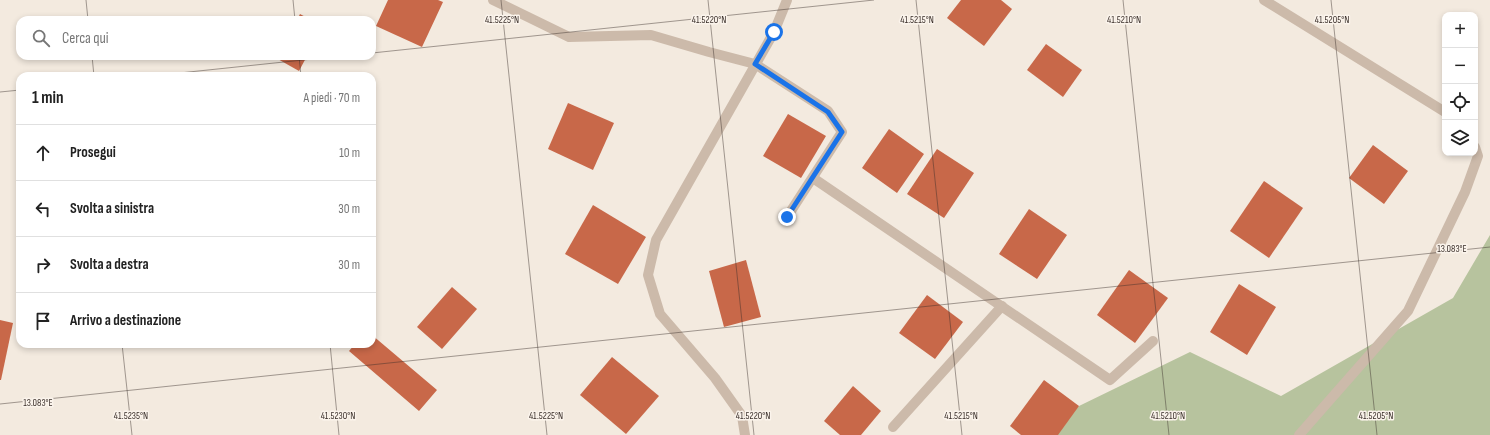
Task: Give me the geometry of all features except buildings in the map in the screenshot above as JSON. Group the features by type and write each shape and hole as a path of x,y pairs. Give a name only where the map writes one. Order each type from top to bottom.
{"street":[{"path":"493,0 570,37 651,35 755,64 828,112 842,132 787,217"},
{"path":"745,435 742,416 715,378 660,314 648,275 656,240 774,32 787,0"},
{"path":"1264,0 1442,110"},
{"path":"1299,435 1408,311 1465,192 1478,156"},
{"path":"813,178 1110,380 1152,341"},
{"path":"894,427 1002,306"}],"green space":[{"path":"1490,235 1490,435 1043,435 1079,406 1190,352 1281,396 1453,298"}],"route":[{"path":"774,32 755,64 828,112 842,132 787,217"}]}
